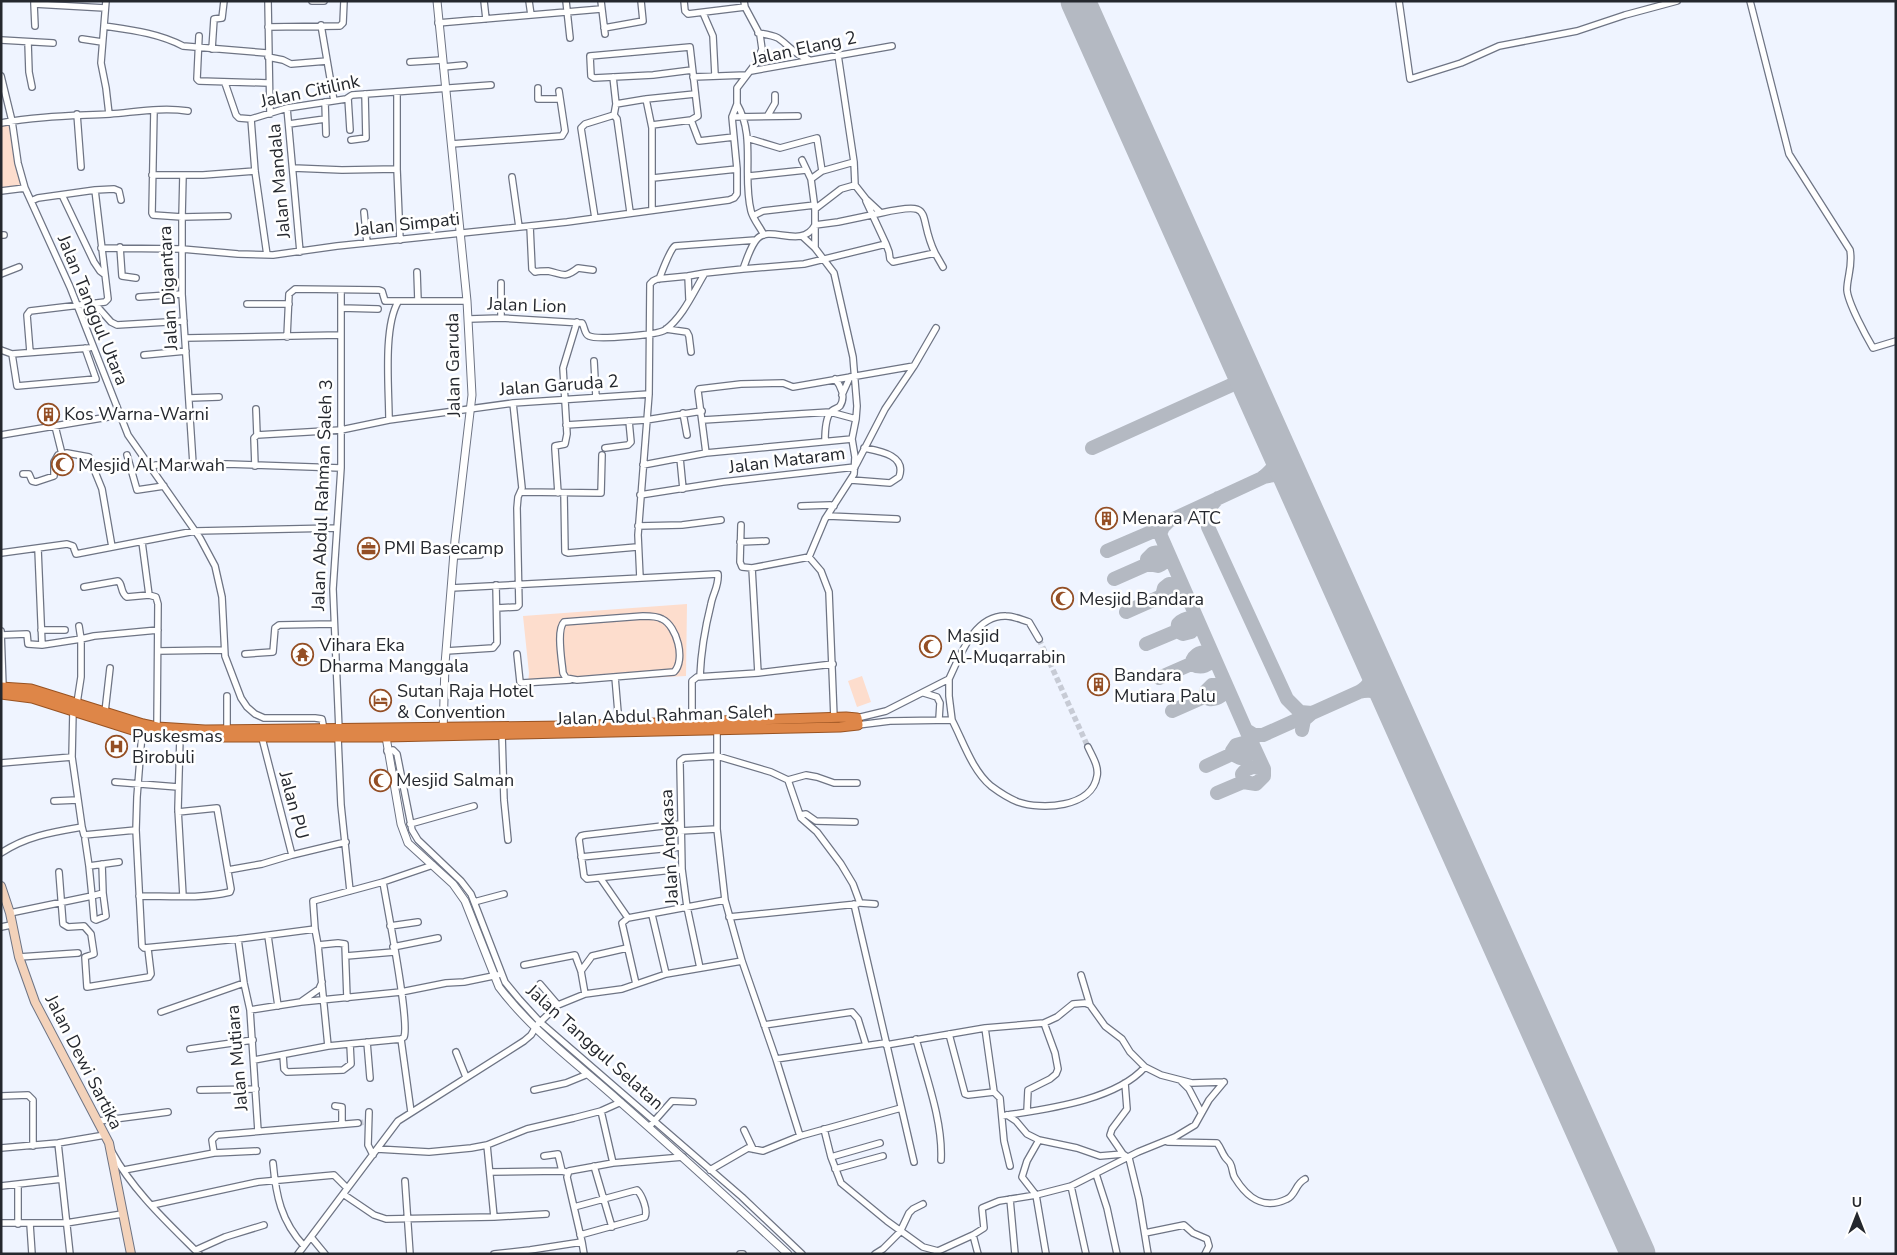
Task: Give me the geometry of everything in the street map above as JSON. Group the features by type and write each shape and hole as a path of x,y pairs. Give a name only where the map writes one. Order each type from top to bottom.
{"highway":[{"name":"Jalan Abdul Rahman Saleh","path":"2,689 32,698 105,712 157,727 285,734 717,729 834,718 857,721"},
{"name":"Jalan Abdul Rahman Saleh","path":"75,707 142,733 180,737 262,738 324,730 338,734 386,737 443,732 502,734 619,724 692,722 840,727 857,721"}],"main road":[{"name":"Jalan Dewi Sartika","path":"1,886 10,913 19,957 39,1010 99,1121 110,1148 131,1254"}],"street":[{"path":"212,49 214,20 215,18 222,18 224,1"},
{"path":"312,1 324,1"},
{"path":"268,28 321,25 340,26 343,23 344,1"},
{"name":"Jalan Garuda","path":"436,1 469,319 471,407 453,556 446,651 443,732"},
{"path":"484,1 486,19"},
{"path":"529,1 531,15"},
{"path":"566,1 570,38"},
{"path":"600,1 604,31 643,22 641,1"},
{"path":"684,1 686,13 693,14 745,4 758,33 762,50 749,73 693,77"},
{"path":"1399,1 1410,79 1461,62 1499,46 1577,31 1625,15 1677,1"},
{"path":"1750,1 1788,152 1850,250 1847,289 1849,296 1873,348 1896,341"},
{"path":"35,26 34,3 106,5 101,63 109,114"},
{"path":"268,4 270,114"},
{"path":"438,23 601,9"},
{"path":"703,13 713,36 715,75"},
{"path":"321,25 334,101"},
{"path":"104,26 143,31 162,38 175,40 183,46 268,55 291,64 327,61"},
{"path":"758,33 775,37 786,44 792,51 811,59"},
{"path":"199,36 197,80 201,82 268,83"},
{"path":"82,39 102,42"},
{"path":"1,40 52,43"},
{"path":"28,42 29,72 32,87"},
{"path":"652,125 691,120 698,116 689,46 590,56 592,78 653,75 692,70"},
{"name":"Jalan Elang 2","path":"736,96 737,88 749,73 811,59 892,46"},
{"path":"838,55 854,162 855,185 881,213"},
{"path":"410,62 464,65"},
{"path":"734,75 737,88"},
{"name":"Jalan Tanggul Utara","path":"1,76 14,121 18,163 25,188 34,200 78,306 93,348 114,390 120,416 130,439 152,466 164,486 199,532 216,571 222,597 226,664 241,698 255,714 264,718 322,719 324,730"},
{"path":"613,77 616,104 614,115 617,120 630,212"},
{"name":"Jalan Citilink","path":"225,82 236,115 241,118 251,119 287,108 334,101 348,98 352,95 491,85"},
{"path":"538,88 538,100 560,99"},
{"path":"450,144 562,136 565,130 559,91"},
{"path":"397,93 397,168 400,240"},
{"path":"351,140 366,138 365,94"},
{"path":"616,104 695,94"},
{"path":"768,115 775,103 775,94"},
{"name":"Jalan Simpati","path":"101,248 182,249 267,255 530,226 734,198 737,194 737,169 732,117 737,104 736,96"},
{"path":"348,98 350,130"},
{"path":"646,99 652,125 652,210"},
{"path":"325,102 326,134"},
{"path":"737,104 744,116 748,138 750,203 753,216 764,235"},
{"name":"Jalan Mandala","path":"287,108 300,252"},
{"path":"1,123 77,114 109,114 154,110 188,111"},
{"name":"Jalan Digantara","path":"154,110 153,216 182,217 182,294 193,464"},
{"path":"77,114 81,167"},
{"path":"595,218 581,132 585,124 614,115"},
{"path":"732,117 798,116"},
{"path":"251,119 255,171 267,255"},
{"path":"289,124 325,120"},
{"path":"691,120 699,142 734,137"},
{"path":"748,138 780,148 817,138 822,170"},
{"path":"802,160 811,178 815,207 815,248"},
{"path":"811,178 822,170 854,162"},
{"path":"293,168 342,170 397,168"},
{"path":"653,178 737,169"},
{"path":"749,176 806,170"},
{"path":"152,175 255,171"},
{"path":"184,175 182,217 228,216"},
{"path":"512,177 519,227"},
{"path":"753,216 763,211 815,207 840,189 855,185"},
{"path":"1,190 25,188"},
{"path":"34,200 95,190 114,189 119,190 121,200"},
{"path":"30,352 28,313 30,311 95,304 108,300 95,190"},
{"path":"62,195 94,262 100,272 104,274"},
{"path":"866,199 872,215 877,221 890,260 893,262 935,253"},
{"path":"815,225 912,207 920,210 924,215 928,238 943,267"},
{"path":"364,212 367,243"},
{"path":"659,279 668,261 671,249 675,246 756,240 764,235 802,236 813,230 815,225"},
{"path":"530,226 532,269 535,272 549,271 563,276 573,273 578,268 593,270"},
{"path":"802,236 815,248 833,270 836,281 853,357 856,419 852,439 855,466"},
{"path":"743,269 756,240"},
{"path":"640,578 637,548 649,394 650,286 652,280 804,264 886,244"},
{"path":"120,247 123,278 136,278"},
{"path":"1,274 19,267"},
{"path":"417,272 418,302"},
{"path":"666,329 676,319 705,273"},
{"path":"688,276 689,299"},
{"path":"501,318 502,283"},
{"path":"287,337 290,294 293,290 379,290 382,291 385,301 467,301"},
{"name":"Jalan Abdul Rahman Saleh 3","path":"338,734 333,589 341,468 341,290"},
{"path":"139,297 182,294"},
{"path":"389,420 392,312 398,302"},
{"path":"95,304 111,322 117,325 184,322"},
{"path":"247,304 289,304"},
{"path":"341,308 378,308"},
{"name":"Jalan Lion","path":"469,319 501,318 577,322 583,324 586,334 590,337 649,334 666,329"},
{"path":"577,322 563,368 566,442 556,446 555,449 561,493 565,552 637,548"},
{"path":"855,466 885,409 914,366 936,328"},
{"path":"666,329 687,332 691,352"},
{"path":"185,338 340,335"},
{"path":"12,354 16,386 96,379 85,348"},
{"path":"1,350 12,354 93,348"},
{"path":"144,356 186,351"},
{"path":"594,361 596,397"},
{"path":"706,453 698,391 701,388 741,384 783,383 793,387 914,366"},
{"path":"825,441 827,420 830,412 840,406 842,395 853,376"},
{"path":"835,379 840,384 842,395"},
{"name":"Jalan Garuda 2","path":"258,435 341,430 471,407 649,394"},
{"path":"190,398 219,397"},
{"path":"497,608 518,606 517,508 522,478 513,403"},
{"path":"255,466 254,438 258,435 256,409"},
{"path":"566,425 646,420 702,411"},
{"path":"703,420 830,412 856,419"},
{"path":"684,413 687,436"},
{"path":"1,435 120,416"},
{"path":"605,448 628,445 631,442 629,421"},
{"path":"55,426 62,454"},
{"path":"643,464 706,453 852,439"},
{"path":"851,480 890,483 899,477 900,468 892,456 886,452 864,448"},
{"path":"23,474 29,474 34,483 52,478 55,458 62,454 86,456 92,460 102,489 112,548"},
{"path":"127,455 136,490 164,486"},
{"path":"521,492 601,493 602,455"},
{"path":"680,458 684,488"},
{"path":"152,466 193,464 341,468"},
{"name":"Jalan Mataram","path":"640,495 855,466 851,480 828,516 809,557"},
{"path":"801,506 834,506"},
{"path":"828,516 898,518"},
{"path":"638,526 682,525 721,520"},
{"path":"741,526 740,565 752,568 809,557 821,571 829,592 834,718"},
{"path":"1,553 70,544 76,554 199,532 336,528"},
{"path":"142,542 149,595"},
{"path":"740,542 766,542"},
{"path":"38,549 42,645"},
{"path":"453,556 480,555"},
{"path":"752,568 758,673"},
{"path":"451,588 718,574 718,586 711,602 701,650 700,676"},
{"path":"84,588 118,581 122,592 127,597 149,595 156,597 158,630 157,727"},
{"path":"446,651 493,648 497,643 496,586"},
{"path":"517,654 520,682 522,683 572,680 615,677 674,672 679,661 675,632 670,624 657,616 564,622 561,624 560,632 563,673 566,678 572,680"},
{"path":"1039,639 1029,622 1006,616 989,620 976,630 959,657 949,679 952,720 983,778 1006,796 1018,802 1032,805 1057,806 1080,799 1089,793 1097,777 1097,771 1088,748"},
{"path":"244,654 273,652 275,628 279,625 334,624"},
{"path":"79,626 81,677 75,707 72,757 82,828 84,835 136,830"},
{"path":"41,630 64,630"},
{"path":"1,635 27,634 28,644 42,645 94,636 158,630"},
{"path":"1,631 2,689"},
{"path":"158,651 224,650"},
{"path":"692,722 692,681 700,676 758,673 833,664"},
{"path":"105,712 110,668"},
{"path":"615,677 619,724"},
{"name":"Jalan Abdul Rahman Saleh","path":"857,721 886,711 949,679"},
{"path":"922,693 937,697 940,702 939,719"},
{"path":"227,696 227,730"},
{"name":"Jalan Abdul Rahman Saleh","path":"857,721 952,720"},
{"path":"717,729 717,829 725,900 742,961 800,1136"},
{"path":"59,872 65,926 84,926 92,934 94,954 85,958 87,986 149,977 151,974 146,948 142,946 136,830 142,733"},
{"path":"338,734 341,805 350,890"},
{"path":"502,734 504,800 508,840"},
{"path":"180,737 178,812 183,896"},
{"name":"Jalan Tanggul Selatan","path":"386,737 405,835 412,848 453,884 465,901 498,975"},
{"name":"Jalan PU","path":"262,738 292,855 346,842"},
{"name":"Jalan Tanggul Selatan","path":"388,750 393,750 397,754 410,824 415,837 461,881 474,902 503,993 590,1075 683,1157 788,1254"},
{"name":"Jalan Angkasa","path":"700,968 687,907 682,869 680,761 687,757 717,756 771,772 788,780"},
{"path":"1,763 72,757"},
{"path":"857,783 834,783 806,774 788,780 804,822 812,827 841,864 853,884 877,1006 914,1162"},
{"path":"116,782 178,786"},
{"path":"54,801 78,800"},
{"path":"410,824 474,806"},
{"path":"138,896 183,896 230,892 217,808 178,812"},
{"path":"800,815 806,814 816,821 855,822"},
{"path":"812,827 816,821"},
{"path":"1,852 37,835 82,828"},
{"path":"682,869 585,878 579,839 581,836 680,828 717,829"},
{"path":"85,839 94,919 96,920 106,916 102,864"},
{"path":"581,857 681,847"},
{"path":"228,870 262,864 292,855"},
{"path":"89,866 118,862"},
{"path":"328,1046 313,902 383,882 432,865"},
{"path":"601,878 628,918"},
{"path":"254,1060 328,1046 401,1039 405,1034 406,1028 401,992 383,882"},
{"path":"10,913 103,893"},
{"path":"474,902 504,894"},
{"path":"636,984 622,923 628,918 725,900"},
{"path":"729,917 857,903 875,904"},
{"path":"652,914 666,974"},
{"path":"390,926 418,922"},
{"path":"1,927 11,925"},
{"path":"146,948 238,940 315,930"},
{"path":"268,936 278,1006"},
{"path":"346,956 394,950 438,938"},
{"name":"Jalan Mutiara","path":"238,940 250,1010 258,1131"},
{"path":"318,945 343,943 346,945 347,998"},
{"path":"581,971 592,956 627,948"},
{"path":"19,957 78,953"},
{"path":"524,965 573,955 576,957 581,971 585,994"},
{"path":"298,1254 398,1121 524,1041 558,1005 585,994 622,990 666,974 742,961"},
{"path":"250,1010 301,1002 401,992 498,975"},
{"path":"824,1129 835,1169 841,1183 900,1232 925,1248 935,1251 947,1251 984,1228 982,1208 1010,1198 1036,1195 1071,1186 1138,1152 1166,1142 1196,1125 1201,1112 1224,1082 1200,1084 1182,1081 1161,1075 1145,1067 1130,1052 1122,1039 1105,1026 1090,1005 1081,975"},
{"path":"301,1002 319,989 322,982"},
{"name":"Jalan Mutiara","path":"161,1012 244,983"},
{"path":"540,984 558,1005"},
{"path":"776,1059 985,1028 1044,1023 1057,1017 1073,1004 1085,1003 1090,1005"},
{"path":"764,1025 852,1012 858,1019 866,1046"},
{"path":"1020,1125 1026,1112 1028,1090 1050,1079 1056,1074 1058,1069 1044,1023"},
{"name":"Jalan Tanggul Selatan","path":"538,1024 598,1071 742,1197 802,1254"},
{"path":"985,1028 994,1092 1000,1098 1005,1116 1010,1166"},
{"path":"949,1034 965,1094 994,1092"},
{"path":"401,1039 411,1112"},
{"path":"916,1039 939,1129 942,1148 941,1160"},
{"path":"190,1049 253,1040"},
{"path":"368,1042 370,1078"},
{"path":"282,1055 284,1069 287,1072 343,1070 351,1064 350,1044"},
{"path":"456,1052 466,1077"},
{"path":"1005,1116 1081,1101 1125,1083 1137,1076 1145,1067"},
{"path":"534,1090 566,1083 598,1071"},
{"path":"1182,1081 1189,1089 1201,1112"},
{"path":"1125,1083 1127,1110 1110,1134 1123,1154 1129,1158 1139,1199 1148,1254"},
{"path":"200,1090 256,1089"},
{"path":"1,1096 28,1095 33,1100 33,1146"},
{"path":"649,1127 672,1101 693,1102"},
{"path":"377,1149 437,1152 462,1150 487,1145 527,1128 600,1111 621,1102"},
{"path":"335,1106 342,1107 342,1124"},
{"path":"710,1170 744,1149 763,1151 800,1136 901,1108"},
{"path":"600,1111 613,1163"},
{"path":"99,1121 168,1112"},
{"path":"369,1112 368,1145 373,1154"},
{"path":"1005,1116 1020,1125 1027,1134 1038,1140 1077,1148 1100,1156 1123,1154"},
{"path":"214,1153 212,1141 215,1136 358,1123"},
{"path":"744,1130 754,1149"},
{"path":"1,1148 58,1143 105,1134"},
{"path":"1038,1140 1027,1161 1022,1177 1036,1195 1046,1254"},
{"path":"1166,1142 1217,1143 1223,1155 1230,1163 1234,1177 1255,1200 1262,1204 1271,1204 1288,1199 1292,1196 1298,1184 1305,1179"},
{"path":"58,1143 70,1254"},
{"path":"831,1156 880,1143"},
{"path":"487,1145 494,1217"},
{"path":"110,1148 124,1170 152,1206 197,1252 225,1237 264,1225"},
{"path":"124,1170 214,1153 257,1151"},
{"path":"544,1156 558,1154 565,1172 584,1254"},
{"path":"835,1169 883,1156"},
{"path":"490,1172 565,1172 613,1163 683,1157"},
{"path":"273,1163 274,1182 278,1200 287,1224 304,1246"},
{"path":"594,1166 612,1227"},
{"path":"1096,1174 1107,1208 1117,1254"},
{"path":"152,1206 258,1182 334,1175 345,1191 375,1216 387,1219 407,1220 546,1214"},
{"path":"1,1186 62,1179"},
{"path":"405,1181 410,1254"},
{"path":"18,1185 18,1224"},
{"path":"1071,1186 1086,1254"},
{"path":"494,1254 548,1251 645,1217 646,1212 638,1190 574,1207"},
{"path":"1010,1198 1015,1254"},
{"path":"875,1254 886,1247 900,1232 909,1213 923,1204"},
{"path":"1,1224 66,1224 122,1214"},
{"path":"30,1224 32,1254"},
{"path":"1145,1233 1184,1225 1193,1233 1206,1238 1213,1254"},
{"path":"973,1235 978,1254"},
{"path":"311,1237 325,1254"},
{"path":"1205,1254 1209,1248"}],"shaded area":[{"path":"10,122 24,187 1,190 1,123"},
{"path":"687,604 686,676 528,684 529,673 523,616"},
{"path":"862,676 871,702 857,707 848,681"}],"taxiway":[{"path":"1092,448 1247,378"},
{"path":"1277,446 1275,464 1262,478 1169,521 1163,527 1160,534 1246,730 1254,735 1263,735 1359,692 1371,680 1374,663"},
{"path":"1263,477 1280,474 1293,481"},
{"path":"1218,498 1208,511 1208,527 1287,699 1300,712 1312,713 1304,720 1302,730"},
{"path":"1107,551 1163,527"},
{"path":"1114,579 1148,564 1158,566 1166,561 1168,555 1163,551 1153,553 1147,559 1148,564"},
{"path":"1126,612 1162,596 1164,588 1169,584 1182,586 1180,593 1174,598 1167,599 1162,596"},
{"path":"1146,644 1177,631 1178,624 1185,619 1197,620 1196,626 1191,632 1183,634 1177,631"},
{"path":"1159,678 1191,664 1194,657 1199,653 1212,654 1210,662 1205,666 1191,664"},
{"path":"1172,711 1206,696 1209,699 1218,698 1227,687 1223,684 1212,685 1206,691 1206,696"},
{"path":"1359,692 1375,692 1390,698"},
{"path":"1217,793 1243,782 1256,784 1264,776 1264,769 1246,730"},
{"path":"1247,742 1253,745 1249,754 1240,758 1232,754 1236,745 1247,742"},
{"path":"1206,766 1232,754"},
{"path":"1243,782 1242,774 1249,768 1264,769"}],"runway":[{"path":"1078,1 1638,1254"}],"tunnel":[{"path":"1039,639 1088,747"},
{"path":"358,1123 366,1122"}],"place":[{"name":"Kos Warna-Warni","path":"48,414"},
{"name":"Mesjid Al Marwah","path":"62,465"},
{"name":"Menara ATC","path":"1106,518"},
{"name":"PMI Basecamp","path":"368,548"},
{"name":"Mesjid Bandara","path":"1063,599"},
{"name":"Masjid Al-Muqarrabin","path":"931,646"},
{"name":"Vihara Eka Dharma Manggala","path":"303,655"},
{"name":"Bandara Mutiara Palu","path":"1098,685"},
{"name":"Sutan Raja Hotel & Convention","path":"381,701"},
{"name":"Puskesmas Birobuli","path":"116,746"},
{"name":"Mesjid Salman","path":"380,780"}]}
